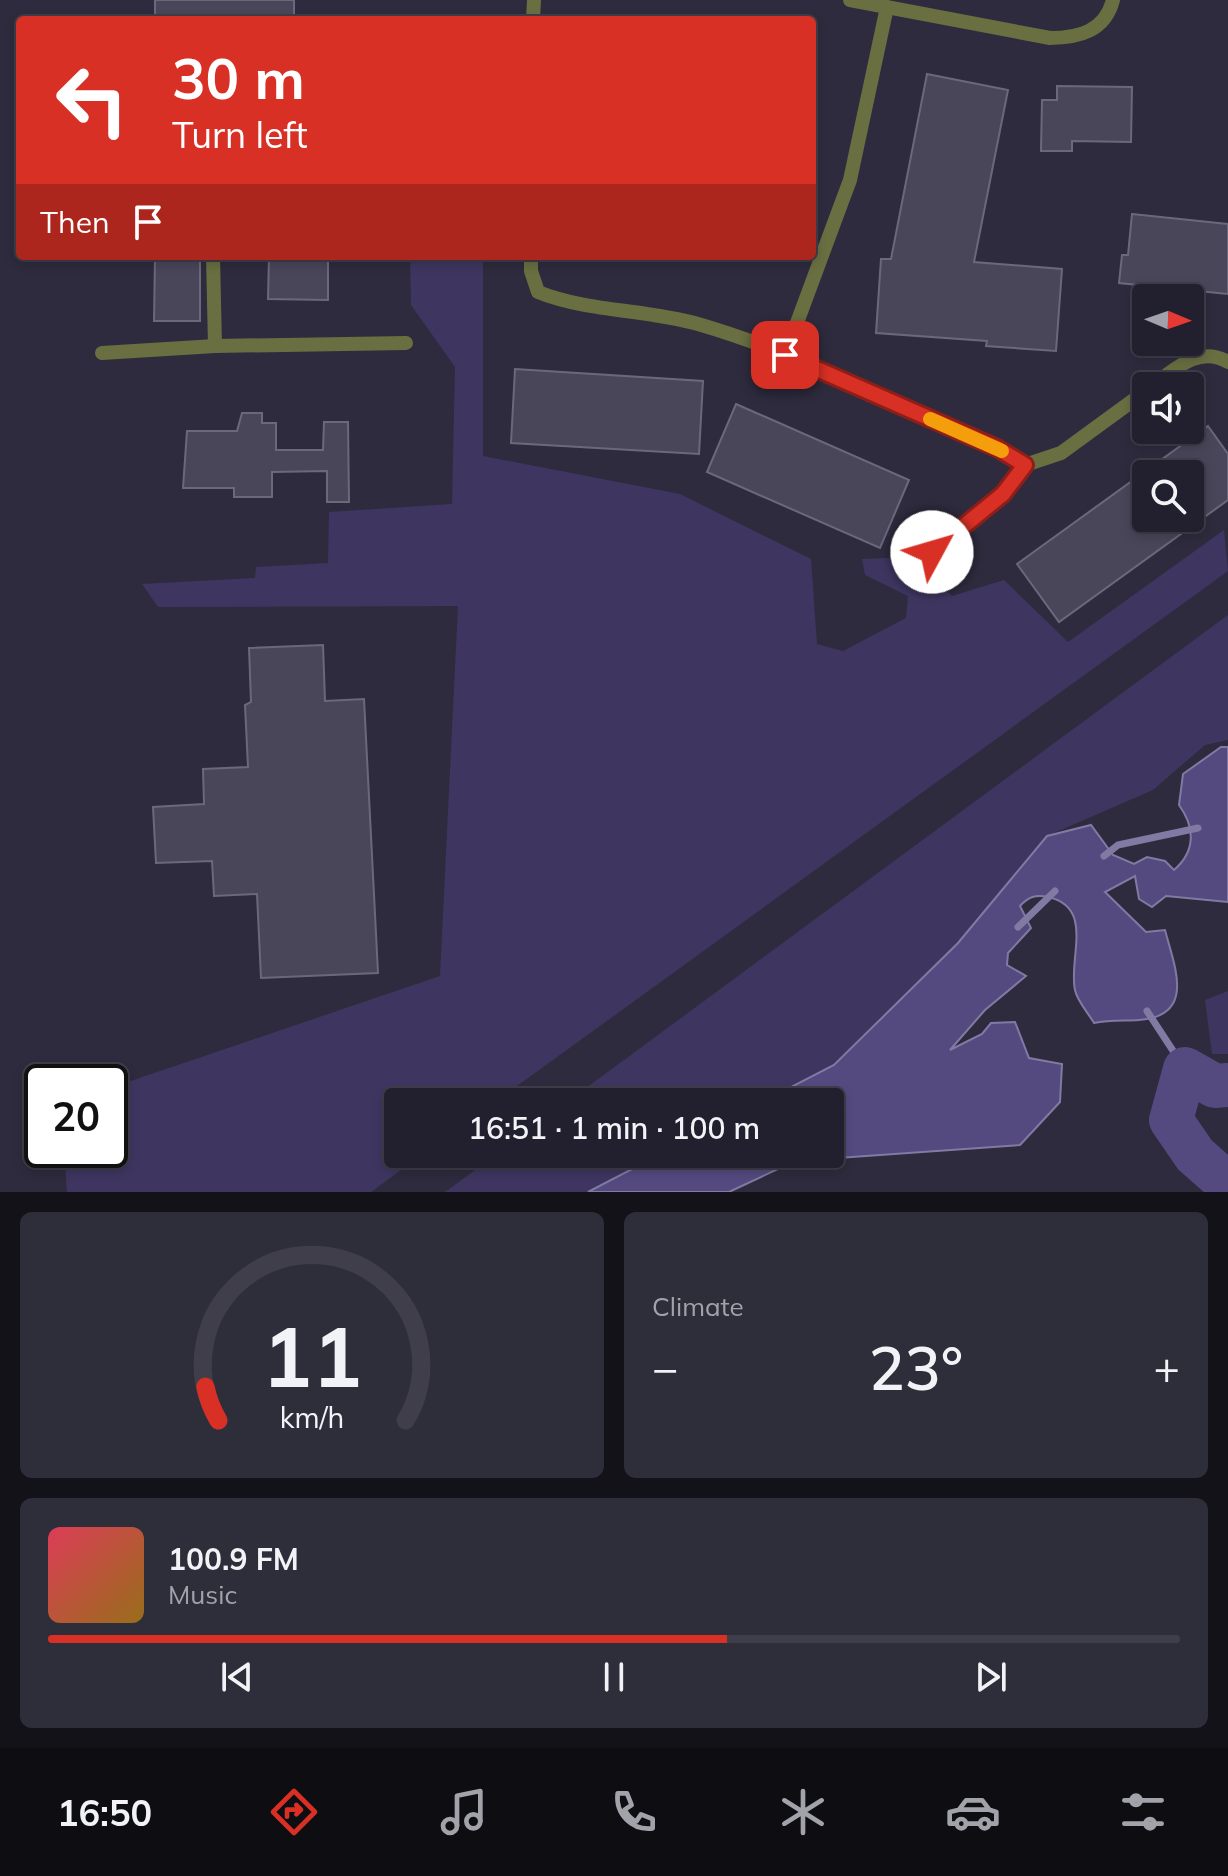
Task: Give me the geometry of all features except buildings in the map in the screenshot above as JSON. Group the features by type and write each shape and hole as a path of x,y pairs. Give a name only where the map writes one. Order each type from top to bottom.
{"lane":[{"path":"850,0 1050,38 1074,38 1096,29 1111,11 1113,0"},
{"path":"785,355 850,180 887,7"},
{"path":"213,260 215,346"},
{"path":"531,260 538,292 557,300 684,320 785,355 997,448 1025,465"},
{"path":"102,353 215,346 406,343"},
{"path":"1171,372 1188,360 1204,355 1228,362"},
{"path":"932,552 1003,494 1025,465 1061,453 1132,401"}],"shaded area":[{"path":"410,260 483,260 483,456 680,494 811,559 817,644 843,651 906,618 908,596 865,575 862,559 911,557 952,596 1004,580 1068,642 1224,530 1228,571 514,1088 384,1088 384,1168 404,1168 371,1192 67,1192 65,1168 128,1168 128,1082 440,976 458,606 158,607 142,584 255,578 256,567 328,563 329,512 452,504 455,367 411,305"},
{"path":"1228,615 1228,740 1205,745 1153,790 1047,836 958,943 834,1065 789,1088 586,1088"},
{"path":"1221,747 1228,747 1228,902 1166,896 1152,907 1139,899 1135,876 1105,892 1146,932 1165,930 1177,987 1169,1009 1157,1016 1139,1020 1094,1023 1075,990 1076,936 1071,911 1048,897 1032,897 1020,906 1031,928 1008,953 1007,965 1026,976 985,1010 950,1050 982,1034 991,1023 1015,1022 1029,1058 1062,1064 1060,1102 1020,1145 844,1158 844,1088 789,1088 834,1065 958,943 1047,836 1091,825 1113,855 1134,864 1147,857 1165,861 1174,870 1186,855 1191,839 1188,822 1179,805 1183,774"},
{"path":"1228,991 1228,1054 1212,1054 1205,1000"},
{"path":"478,1168 634,1168 588,1192 445,1192"},
{"path":"634,1168 780,1168 729,1192 588,1192"}],"waterway":[{"path":"1104,856 1118,845 1198,828"},
{"path":"1018,927 1055,891"},
{"path":"1147,1011 1185,1069"},
{"path":"1228,1085 1215,1086 1185,1069 1171,1120 1195,1155 1228,1184"}],"slow traffic":[{"path":"930,419 1002,451"}],"route":[{"path":"785,355 997,448 1025,465 1003,494 932,552"}]}
